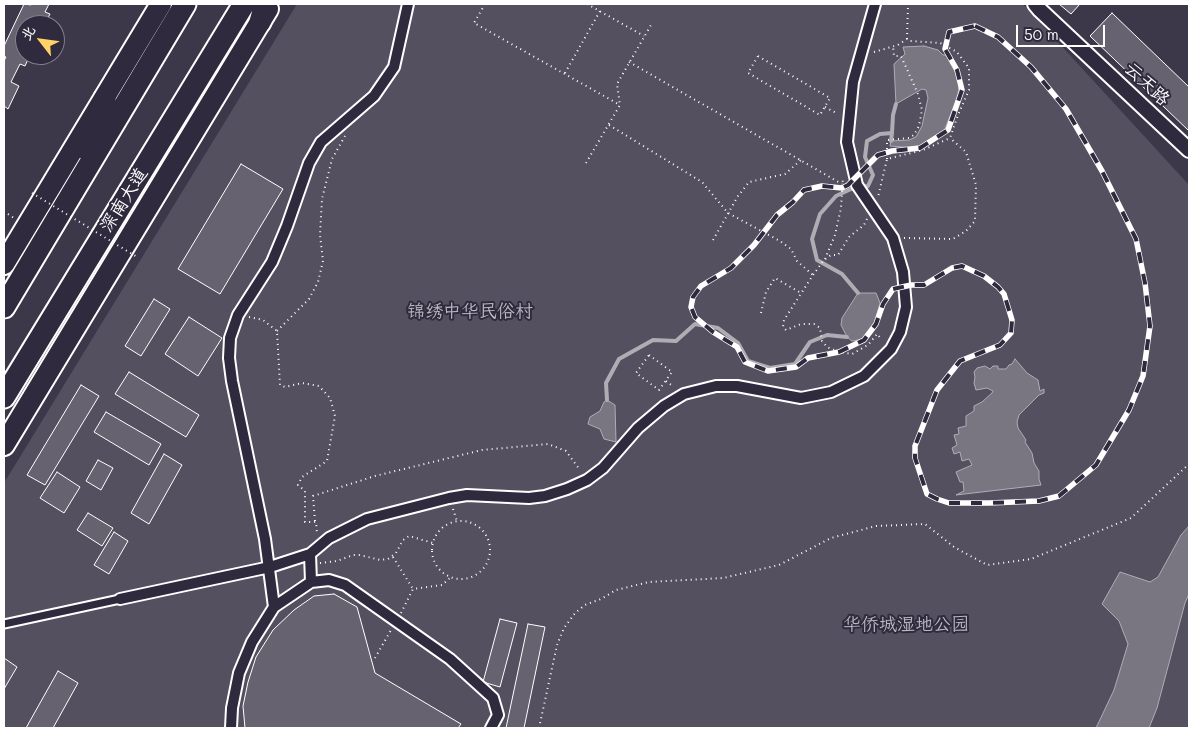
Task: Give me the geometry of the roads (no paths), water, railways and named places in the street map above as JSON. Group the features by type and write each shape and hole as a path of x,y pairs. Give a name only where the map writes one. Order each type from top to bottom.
{"main road":[{"path":"4,264 161,4"},
{"path":"4,307 185,4"},
{"name":"深南大道","path":"4,396 244,4"},
{"path":"4,445 262,13 271,4"},
{"path":"77,186 105,98"}],"street":[{"path":"274,607 270,567 230,374 230,338 238,315 272,262 287,226 308,163 321,142 374,96 394,67 408,4"},
{"path":"311,582 310,558 318,546 342,530 367,519 467,495 529,498 567,490 587,480 603,468 638,428 664,406 684,394 716,386 737,386 801,398 824,394 864,376 891,349 900,332 906,308 903,272 893,238 859,188 847,142 853,82 875,4"},
{"name":"云天路","path":"1036,4 1040,10 1189,150"},
{"path":"120,599 310,558"},
{"path":"231,728 232,708 239,673 252,642 274,607 311,582 329,580 345,585 450,659 493,698 498,716 491,728"}],"lane":[{"path":"4,624 120,599"}],"waterway":[{"path":"892,133 896,104"},
{"path":"858,293 842,274 817,260 812,239 820,214 836,196 851,189 868,186 873,175 865,157 867,141 880,134 892,133 891,141"},
{"path":"607,400 606,383 619,359 653,340 676,341 695,324 718,328 738,343 748,361 770,368 795,364 810,342 827,335 847,337"}],"railway":[{"path":"975,26 998,37 1031,67 1066,109 1102,171 1136,239 1145,283 1150,326 1143,376 1129,410 1096,465 1059,496 1039,501 949,503 937,499 927,494 915,458 915,446 937,390 960,361 1000,345 1011,333 1012,320 1004,294 984,276 962,266 952,268 924,285 911,285 893,289 883,304 876,324 864,340 839,352 808,358 796,367 768,371 745,362 737,347 713,332 695,317 691,307 693,297 701,286 731,268 754,245 777,215 804,190 822,186 842,188 848,185 878,155 892,151 920,148 948,130 962,90 957,70 945,49 949,32 975,26"}],"park label":[{"name":"锦绣中华民俗村","path":"470,311"},
{"name":"华侨城湿地公园","path":"906,624"}]}
